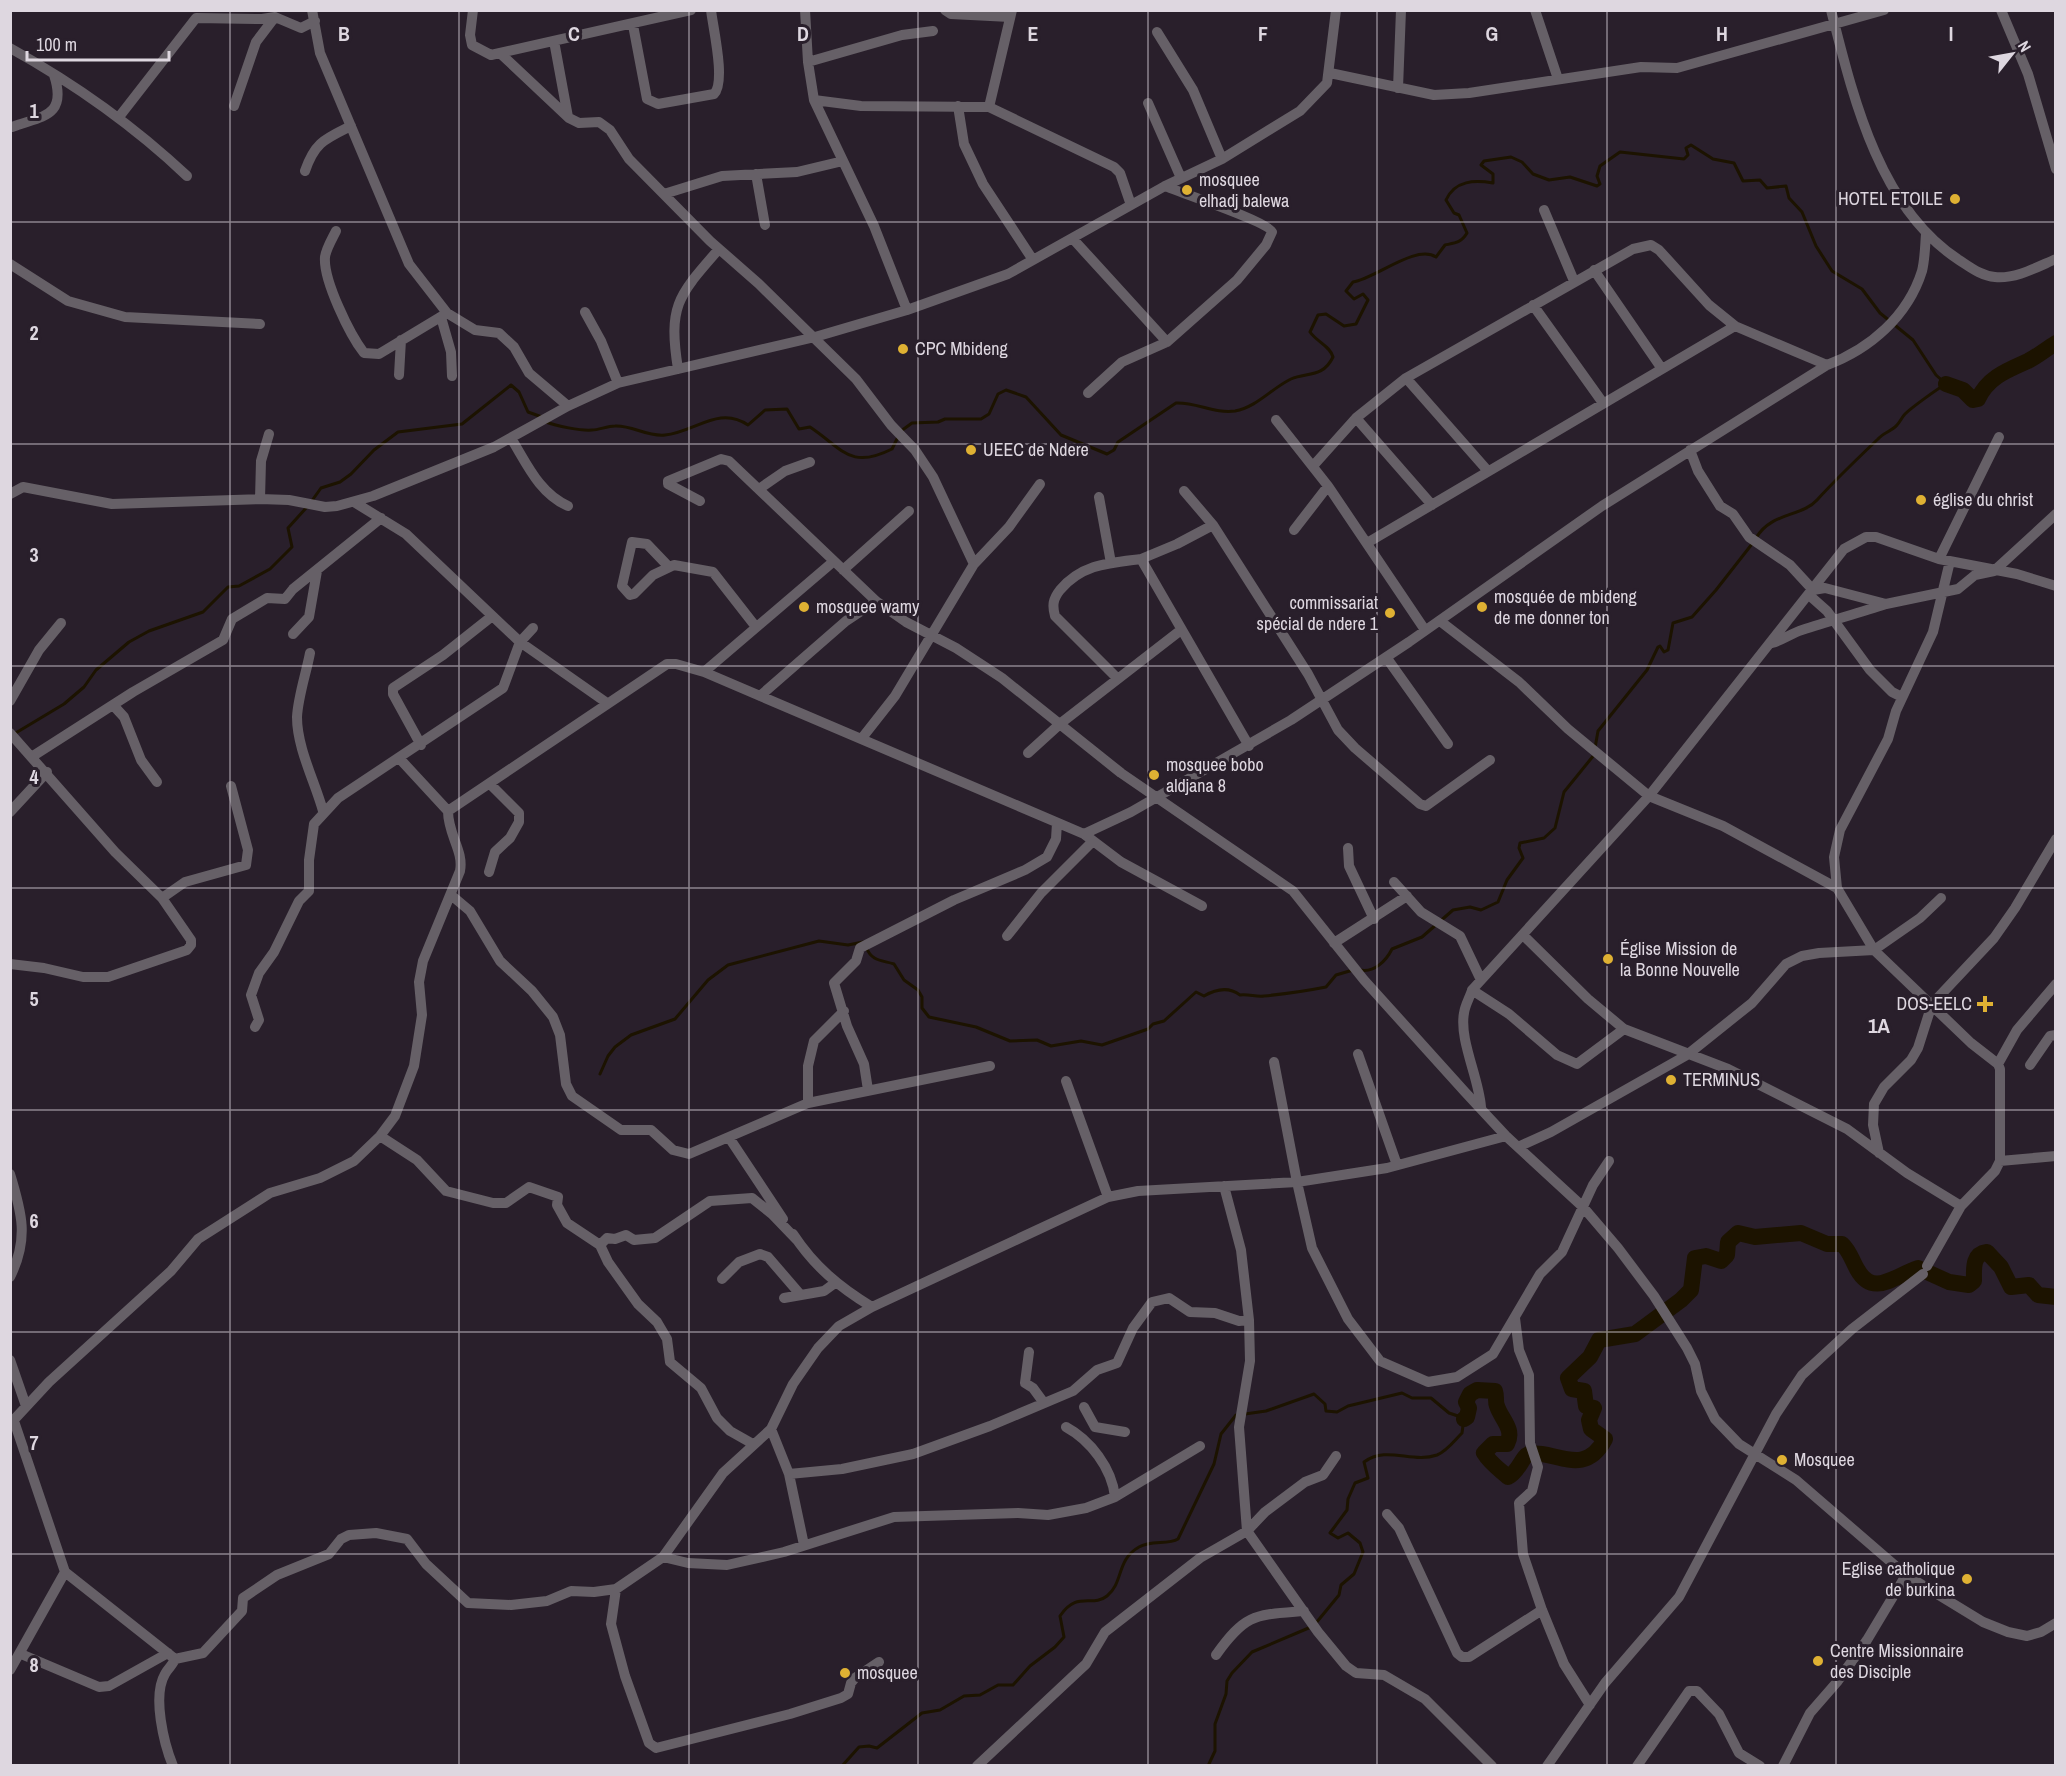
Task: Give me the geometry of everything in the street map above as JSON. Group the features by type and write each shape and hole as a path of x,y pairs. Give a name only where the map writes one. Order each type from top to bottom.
{"street":[{"path":"473,10 470,35 472,45 491,55 633,25 691,10"},
{"path":"633,25 647,99 658,104 714,94 718,90 719,75 711,10"},
{"path":"805,10 808,62 814,100 874,226 907,310"},
{"path":"945,10 951,14 1011,14 989,106"},
{"path":"10,494 23,487 112,504 260,499 325,507 354,502 511,438 568,406 618,383 815,337 907,310 1008,274 1165,186 1222,159 1300,111 1327,83 1336,10"},
{"path":"1398,88 1401,10"},
{"path":"1535,10 1558,79"},
{"path":"1831,10 1852,93 1868,138 1894,188 1926,234 1949,253 1982,274 1997,278 2019,274 2055,259"},
{"path":"1330,73 1434,95 1531,85 1641,67 1677,68 1769,45 1834,23 1884,10"},
{"path":"2001,10 2028,74 2055,169"},
{"path":"119,117 196,18 262,19 275,17 301,28 314,16"},
{"path":"314,16 320,53 410,264 444,315 453,376"},
{"path":"234,106 256,42 275,17"},
{"path":"808,62 902,35 933,31"},
{"path":"1157,32 1193,90 1222,159"},
{"path":"554,41 568,118"},
{"path":"10,48 119,117 145,136 188,176"},
{"path":"500,53 568,118 579,123 599,122 610,130 629,159 719,249 815,337 856,379 933,477 974,564"},
{"path":"12,127 41,119 51,111 57,98 54,75"},
{"path":"814,100 861,106 989,106 1114,167 1120,173 1131,205"},
{"path":"1148,103 1181,178"},
{"path":"957,106 964,144 982,184 1033,260"},
{"path":"305,171 311,153 320,142 351,126"},
{"path":"664,194 722,176 797,172 843,161"},
{"path":"756,174 765,225"},
{"path":"1088,393 1122,362 1167,342 1237,280 1266,245 1272,232 1267,225 1249,217 1204,203 1165,186"},
{"path":"1544,210 1574,281"},
{"path":"336,231 325,256 326,271 346,328 364,353 379,354 444,315"},
{"path":"1007,936 1088,837 1249,746 1440,621 1575,524 1827,365 1852,355 1893,322 1922,270 1926,234"},
{"path":"1073,239 1167,342"},
{"path":"1313,466 1356,418 1406,378 1594,270 1633,249 1651,245 1659,250 1709,305 1735,326 1827,365"},
{"path":"678,369 674,339 675,309 691,282 719,249"},
{"path":"10,264 68,301 125,317 260,324"},
{"path":"1594,270 1662,369"},
{"path":"1533,305 1603,403"},
{"path":"585,312 601,340 618,383"},
{"path":"444,315 475,330 500,333 514,347 529,373 568,406"},
{"path":"1366,543 1735,326"},
{"path":"399,375 401,340"},
{"path":"1406,378 1487,470"},
{"path":"1356,418 1432,505"},
{"path":"1276,420 1328,486 1425,630"},
{"path":"260,499 261,461 269,434"},
{"path":"1547,1766 1590,1704 1679,1597 1776,1414 1802,1375 1852,1329 1925,1270 1961,1206 1995,1171 2000,1161 2000,1069 1998,1064 1971,1043 1875,950 1837,888 1834,857 1840,830 1888,739 1902,697 1933,632 1944,560 1999,437"},
{"path":"511,438 544,491 553,499 568,506"},
{"path":"1690,450 1698,471 1720,506 1733,514 1749,537 1790,565 1851,641 1862,662 1892,692 1902,697"},
{"path":"700,501 668,484 668,481 721,459 736,466 876,601 929,636 956,648 1002,678 1156,798 1293,891 1364,980 1506,1136 1582,1207 1618,1248 1654,1296 1695,1364 1701,1390 1715,1419 1739,1444 1821,1500 1906,1575 1983,1622 2008,1632 2027,1635 2041,1632 2055,1623"},
{"path":"759,489 785,471 810,462"},
{"path":"862,738 895,696 974,564 1009,527 1040,484"},
{"path":"1294,530 1328,486"},
{"path":"1184,491 1213,525 1323,699 1338,730 1355,748 1419,804 1426,806 1490,760"},
{"path":"1099,497 1111,563"},
{"path":"354,502 406,534 519,642 607,703"},
{"path":"843,570 909,511"},
{"path":"1771,643 1783,640 1800,630 1886,604 1940,595 1958,589 1975,575 1994,571 2055,514"},
{"path":"33,756 113,705 223,640 232,619 267,598 285,599 381,518"},
{"path":"1117,678 1055,616 1052,606 1055,597 1070,578 1087,567 1141,559 1178,544 1213,525"},
{"path":"1481,1107 1480,1088 1465,1037 1464,1014 1472,990 1524,936 1649,796 1716,708 1771,643 1844,549 1866,537 1876,537 1944,560 2055,586"},
{"path":"669,567 647,544 632,542 622,586 630,595 634,594 653,575 674,565 713,572 756,627"},
{"path":"1141,559 1249,746"},
{"path":"704,672 834,561"},
{"path":"293,634 309,617 317,571"},
{"path":"1811,593 1825,588 1886,604"},
{"path":"760,696 846,621 876,601"},
{"path":"421,745 393,694 393,688 443,655 491,617"},
{"path":"1440,621 1519,682 1568,729 1649,796 1723,826 1837,888"},
{"path":"10,702 39,650 61,623"},
{"path":"255,1027 259,1020 251,995 258,973 274,952 299,901 309,891 312,831 323,811 503,688 519,642 533,628"},
{"path":"1028,753 1061,723 1181,630"},
{"path":"310,653 297,717 303,753 312,773 323,811"},
{"path":"1386,657 1448,744"},
{"path":"448,811 667,664 676,664 704,672 862,738 1088,837 1121,862 1202,906"},
{"path":"113,705 124,717 141,760 157,782"},
{"path":"10,733 33,756 115,852 162,898 191,940 187,950 108,978 83,977 15,965 10,955"},
{"path":"172,1656 65,1572 12,1422 49,1382 171,1271 198,1239 270,1193 320,1178 354,1161 380,1136 394,1116 414,1066 422,1015 419,981 423,961 451,895 462,860 451,836 448,811 399,758"},
{"path":"10,812 47,772"},
{"path":"489,872 495,852 510,838 519,822 519,813 490,784"},
{"path":"162,898 185,882 246,865 248,850 231,786"},
{"path":"868,1090 864,1064 834,983 856,961 860,948 954,900 1026,870 1047,857 1056,839 1057,823"},
{"path":"1880,1153 1873,1125 1874,1104 1884,1087 1911,1060 1918,1048 1932,1004 1994,938 2015,908 2055,839"},
{"path":"1348,848 1349,866 1374,919"},
{"path":"1394,882 1421,912 1460,936 1481,980"},
{"path":"451,895 471,911 500,961 532,991 553,1017 560,1035 566,1084 572,1096 621,1130 651,1130 673,1150 681,1154 689,1154 730,1139 808,1103 990,1066"},
{"path":"1334,943 1407,896"},
{"path":"1518,1147 1592,1110 1687,1055 1752,1003 1786,964 1802,956 1819,953 1875,950 1920,918 1941,898"},
{"path":"1524,936 1588,999 1624,1029 1728,1069 1847,1129 1961,1206"},
{"path":"1998,1064 2017,1030 2055,984"},
{"path":"1472,990 1509,1014 1557,1055 1577,1064 1624,1029"},
{"path":"808,1103 808,1066 814,1041 844,1011"},
{"path":"2030,1065 2050,1036 2055,1035"},
{"path":"1359,1054 1397,1166"},
{"path":"1274,1062 1312,1248 1324,1275 1348,1319 1380,1361 1428,1382 1456,1377 1493,1354 1540,1274 1562,1252 1582,1207 1609,1161"},
{"path":"1066,1081 1108,1197"},
{"path":"380,1136 417,1160 446,1191 493,1203 506,1203 529,1187 558,1197 557,1205 567,1222 600,1245 608,1262 638,1304 662,1330 667,1339 670,1362 701,1388 717,1418 730,1431 753,1444"},
{"path":"21,1654 99,1688 109,1686 172,1656 203,1653 242,1611 243,1598 277,1575 329,1554 341,1539 349,1535 376,1533 407,1539 426,1564 468,1603 511,1605 547,1601 571,1591 594,1592 616,1589 663,1557 723,1473 771,1429 793,1384 818,1348 839,1326 872,1307 1108,1197 1138,1191 1297,1182 1397,1166 1506,1136"},
{"path":"730,1139 809,1258 836,1282 872,1307"},
{"path":"2000,1161 2055,1156"},
{"path":"10,1174 22,1218 23,1239 10,1277"},
{"path":"1224,1186 1241,1250 1249,1320 1250,1361 1239,1427 1247,1531 1318,1632 1346,1666 1356,1673 1384,1675 1425,1699 1491,1766"},
{"path":"600,1245 607,1238 615,1239 626,1235 634,1240 655,1238 672,1224 710,1201 730,1198 752,1198 772,1214 797,1240"},
{"path":"722,1280 739,1262 760,1254 768,1257 799,1293 806,1296 824,1291 836,1282"},
{"path":"784,1298 799,1293"},
{"path":"789,1474 842,1469 913,1454 990,1426 1073,1391 1097,1370 1118,1363 1133,1328 1152,1302 1169,1298 1190,1312 1215,1313 1239,1321 1249,1320"},
{"path":"1515,1318 1519,1350 1529,1375 1530,1443 1538,1467 1532,1491 1518,1503 1523,1554 1564,1664 1590,1704"},
{"path":"1029,1352 1024,1383 1033,1388 1044,1402"},
{"path":"10,1360 26,1406"},
{"path":"1073,1391 1095,1427 1125,1432"},
{"path":"1084,1407 1087,1421 1085,1439"},
{"path":"1066,1427 1085,1439 1100,1459 1114,1488 1115,1497"},
{"path":"771,1429 789,1474 804,1545"},
{"path":"663,1557 688,1563 727,1565 804,1545 894,1516 1018,1513 1048,1515 1086,1508 1115,1497 1200,1446"},
{"path":"977,1766 1086,1664 1105,1632 1200,1558 1247,1531 1265,1512 1305,1482 1323,1475 1336,1456"},
{"path":"1387,1514 1399,1528 1457,1653 1462,1657 1469,1657 1542,1610"},
{"path":"10,1670 65,1572"},
{"path":"1783,1766 1810,1713 1837,1682 1906,1575"},
{"path":"616,1589 611,1624 625,1676 649,1743 656,1748 790,1714 841,1698 848,1694 850,1683 855,1677 879,1662"},
{"path":"1216,1655 1240,1625 1254,1616 1305,1613"},
{"path":"172,1656 161,1690 163,1742 175,1765"},
{"path":"1637,1766 1689,1690 1697,1691 1719,1714 1739,1753 1760,1766"}],"waterway":[{"path":"546,422 587,430 621,426 665,435 717,419 727,418 748,425 765,410 787,409 799,429 810,427 848,454 866,458 892,449 901,431 912,423 938,422 945,419 981,419 989,414 998,394 1006,390 1026,397 1061,435 1107,454 1114,450 1118,442 1176,403 1220,411 1235,411 1250,406 1291,379 1324,368 1333,357 1310,332 1318,315 1326,314 1344,326 1356,324 1368,300 1363,294 1354,299 1346,291 1353,282 1407,258 1428,254 1436,257 1445,245 1462,239 1467,233 1459,215 1454,213 1446,200 1450,193 1460,185 1473,182 1493,183 1493,174 1481,165 1484,161 1511,157 1522,162 1533,174 1549,180 1570,177 1597,186 1600,184 1597,176 1600,166 1620,152 1684,159 1688,155 1686,148 1691,145 1713,159 1734,163 1743,181 1760,180 1767,188 1786,186 1789,198 1802,212 1816,246 1832,271 1862,289 1880,313 1913,340 1936,375 1946,384 1908,411 1895,427 1880,437 1811,505 1770,523 1756,538"},
{"path":"1946,384 1963,390 1973,400 1978,399 1987,385 1999,375 2032,359 2056,343"},
{"path":"311,502 321,488 340,482 374,450 398,432 462,424 511,385 519,392 528,412 542,417"},
{"path":"14,734 64,704 84,687 96,670 129,642 149,631 203,612 228,587 239,586 270,569 292,547 288,528 307,507"},
{"path":"1595,748 1598,731 1647,670 1658,647 1660,646 1664,652 1668,650 1673,623 1692,617 1752,544"},
{"path":"1360,970 1375,968 1392,949 1422,937 1453,910 1470,907 1481,910 1498,902 1507,880 1523,858 1519,848 1520,843 1544,838 1555,828 1564,792 1594,755"},
{"path":"600,1074 615,1047 631,1035 675,1019 708,980 728,965 819,941 848,945 863,942"},
{"path":"866,947 874,958 894,964 904,980 918,990 922,997 922,1008 929,1017 976,1027 1010,1041 1037,1040 1051,1046 1081,1041 1102,1045 1148,1029 1153,1024 1164,1021 1196,992 1204,996 1218,990 1235,992 1240,995 1261,996 1295,992 1326,987 1336,975 1353,970"},
{"path":"1464,1419 1467,1417 1469,1408 1466,1402 1470,1394 1477,1390 1495,1391 1496,1404 1508,1429 1509,1439 1507,1444 1493,1444 1484,1453 1508,1477 1529,1454 1568,1460 1588,1458 1597,1451 1605,1439 1591,1429 1589,1420 1594,1408 1586,1406 1584,1391 1572,1389 1568,1378 1590,1357 1599,1340 1635,1334 1681,1300 1691,1290 1695,1258 1706,1256 1721,1261 1727,1255 1728,1242 1738,1233 1755,1237 1801,1233 1827,1244 1842,1244 1863,1278 1877,1284 1918,1268 1949,1282 1969,1285 1974,1281 1976,1259 1982,1253 1987,1252 2001,1267 2011,1287 2029,1285 2038,1295 2056,1297"},
{"path":"1245,1414 1266,1411 1314,1394 1325,1404 1326,1411 1337,1412 1348,1406 1402,1393 1412,1398 1431,1398 1449,1413 1464,1418 1462,1433 1437,1455 1418,1458 1382,1455 1364,1462 1368,1478 1355,1483 1348,1499 1347,1510 1330,1533 1338,1538 1348,1533 1360,1543 1363,1552 1354,1574 1341,1585 1339,1595 1316,1623"},
{"path":"842,1766 859,1747 877,1748 922,1713 940,1710 964,1696 980,1695 998,1685 1013,1685 1030,1666 1064,1637 1060,1616 1066,1608 1078,1601 1096,1601 1107,1596 1116,1584 1127,1558 1139,1547 1178,1539 1214,1464 1221,1434 1236,1415"},
{"path":"1208,1766 1215,1751 1215,1724 1226,1694 1227,1681 1232,1673 1252,1652 1311,1627"}],"place":[{"name":"mosquee elhadj balewa","path":"1187,190"},
{"name":"HOTEL ETOILE","path":"1955,199"},
{"name":"CPC Mbideng","path":"903,349"},
{"name":"UEEC de Ndere","path":"971,450"},
{"name":"église du christ","path":"1921,500"},
{"name":"mosquee wamy","path":"804,607"},
{"name":"mosquée de mbideng de me donner ton","path":"1482,607"},
{"name":"commissariat spécial de ndere 1","path":"1390,613"},
{"name":"mosquee bobo aldjana 8","path":"1154,775"},
{"name":"Église Mission de la Bonne Nouvelle","path":"1608,959"},
{"name":"DOS-EELC","path":"1985,1004"},
{"name":"TERMINUS","path":"1671,1080"},
{"name":"Mosquee","path":"1782,1460"},
{"name":"Eglise catholique de burkina","path":"1967,1579"},
{"name":"Centre Missionnaire des Disciple","path":"1818,1661"},
{"name":"mosquee","path":"845,1673"}],"district":[{"name":"1A","path":"1879,1026"}]}
